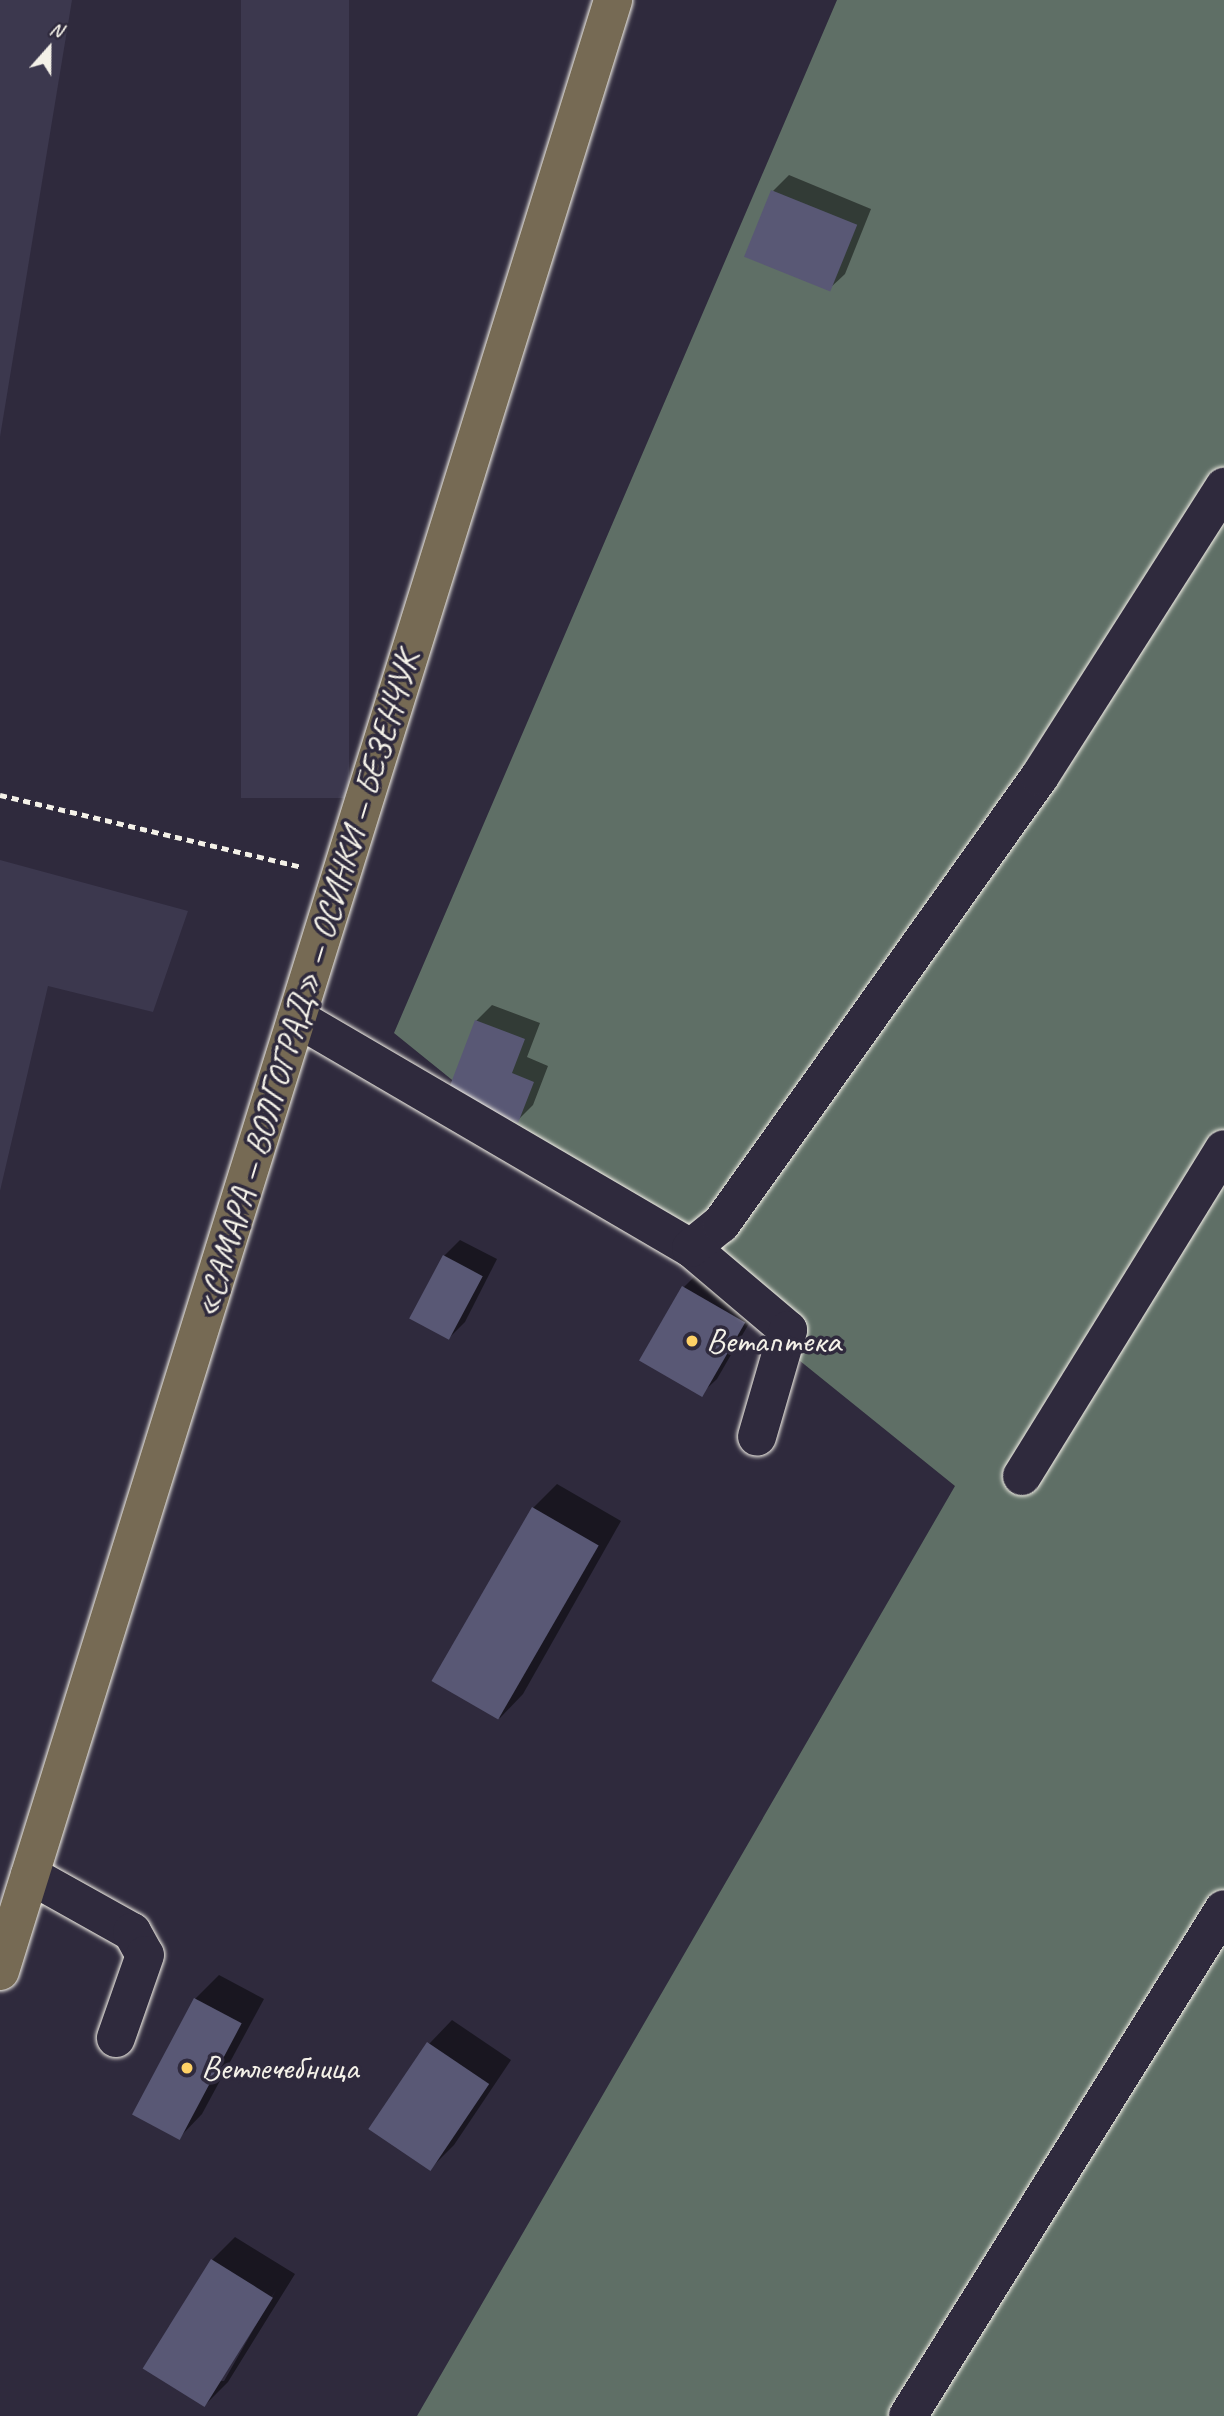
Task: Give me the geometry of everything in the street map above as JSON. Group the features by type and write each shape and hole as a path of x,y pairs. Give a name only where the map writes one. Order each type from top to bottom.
{"main road":[{"name":"«САМАРА — ВОЛГОГРАД» — ОСИНКИ — БЕЗЕНЧУК","path":"0,1971 613,0"}],"lane":[{"path":"691,1248 721,1224 1040,776 1224,487"},
{"path":"297,1018 691,1248 788,1331 757,1437"},
{"path":"1022,1476 1224,1149"},
{"path":"30,1874 132,1932 145,1955 116,2038"},
{"path":"908,2416 1224,1909"}],"path":[{"path":"0,795 341,875"}],"shaded area":[{"path":"0,0 72,0 0,437"},
{"path":"241,0 349,0 349,798 241,798"},
{"path":"0,860 188,911 153,1012 48,986 0,1191"}],"green space":[{"path":"837,0 1224,0 1224,2416 417,2416 955,1486 394,1033"}],"building":[{"path":"771,190 857,225 830,292 744,257"},
{"path":"475,1020 525,1039 512,1073 534,1082 518,1123 446,1096"},
{"path":"443,1255 483,1276 449,1340 409,1319"},
{"name":"Ветаптека","path":"682,1286 745,1322 702,1397 639,1360"},
{"path":"532,1507 599,1546 498,1720 432,1681"},
{"name":"Ветлечебница","path":"194,1998 242,2023 180,2140 132,2115"},
{"path":"427,2042 489,2084 430,2171 368,2129"},
{"path":"211,2259 273,2298 205,2407 143,2368"}],"place":[{"name":"Ветаптека","path":"692,1341"},
{"name":"Ветлечебница","path":"187,2068"}]}
